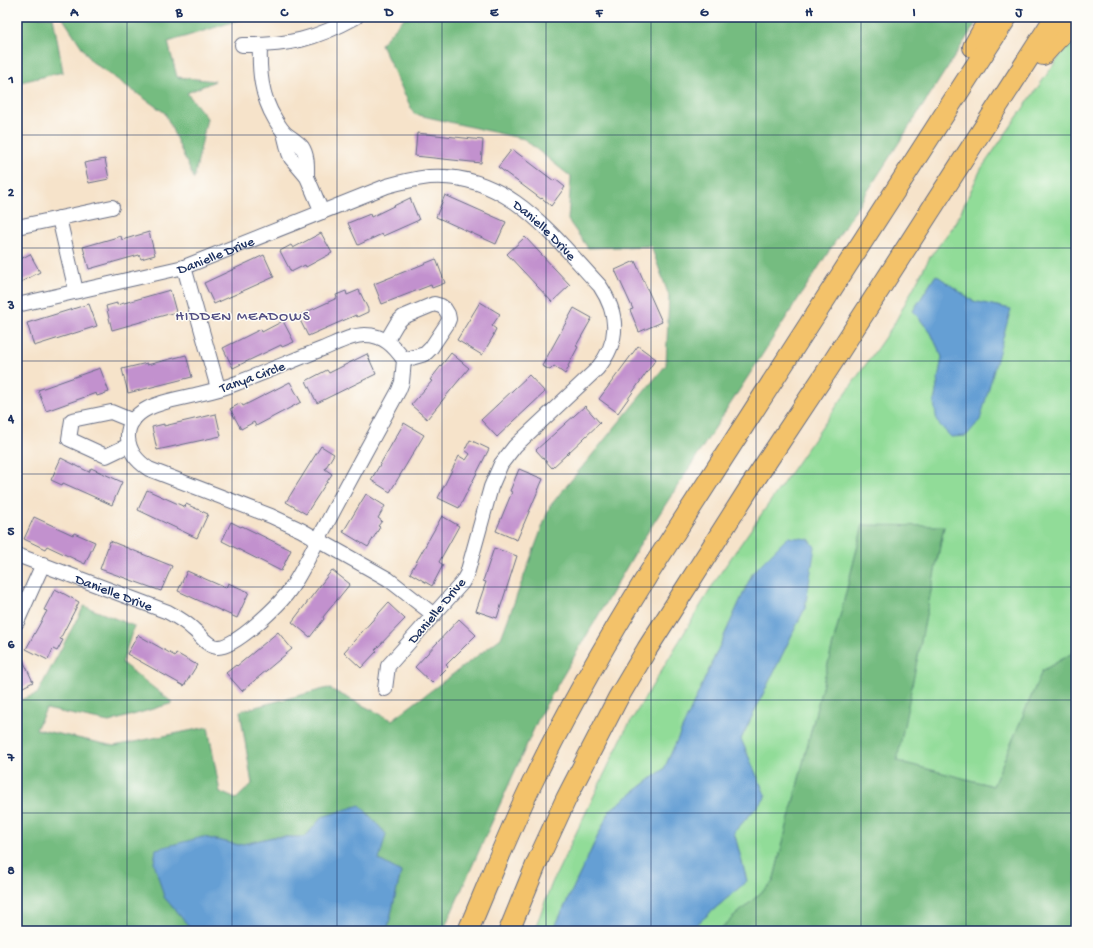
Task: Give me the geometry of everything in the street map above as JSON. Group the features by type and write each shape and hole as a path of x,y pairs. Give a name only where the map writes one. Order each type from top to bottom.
{"highway":[{"path":"877,218 990,17"},
{"path":"468,931 510,830 535,775 559,728 613,631 1007,17"},
{"path":"509,931 538,860 566,799 618,698 647,649 750,487 832,365 1055,17"},
{"path":"1005,96 1076,18"}],"street":[{"path":"242,45 289,43 328,31 356,17"},
{"path":"260,45 259,64 263,90 270,111 284,132 302,147 305,154 307,177 322,212"},
{"name":"Danielle Drive","path":"17,306 184,267 387,186 415,179 448,177 481,184 509,197 536,218 600,286 613,312 615,325 613,339 603,363 515,446 501,464 491,487 467,574 462,583 388,666 385,689"},
{"path":"17,227 112,207"},
{"path":"59,218 76,291"},
{"path":"184,267 218,388"},
{"path":"318,539 402,382 404,360 387,340 397,323 403,317 434,304 437,304 445,309 449,319 431,348 425,354 404,360"},
{"name":"Tanya Circle","path":"133,421 140,414 155,405 236,384 358,335 372,336 387,340"},
{"path":"129,445 106,456 69,439 72,420 111,412 133,421 128,436 129,445 137,460 149,470 270,516 318,539 388,579 434,615"},
{"name":"Danielle Drive","path":"17,555 168,612 179,618 194,630 210,646 223,647 230,645 276,606 294,583 318,539"},
{"path":"17,622 42,564"}],"green space":[{"path":"17,17 53,17 63,72 17,83"},
{"path":"62,17 249,17 168,42 177,77 215,81 187,93 207,118 194,179 165,113 91,61"},
{"path":"405,17 980,17 642,541 541,713 443,931 387,931 401,872 379,860 323,817 305,837 273,837 239,845 203,837 164,897 193,931 17,931 17,701 37,694 84,606 134,626 122,663 173,703 109,722 46,709 36,729 114,746 208,727 220,792 236,799 252,784 240,711 328,688 392,720 501,638 550,506 666,365 669,296 651,246 588,248 568,220 571,177 524,139 414,114 381,44"},
{"path":"1076,34 1076,651 1042,671 993,786 896,761 944,527 863,525 773,882 718,931 689,931 747,881 734,832 766,797 741,739 805,608 753,572 664,769 610,810 553,931 534,931 552,883 625,731 719,575 894,324 930,257 955,224 981,169","holes":["936,275 973,301 1011,309 934,403 942,357 931,333 913,311"]},
{"path":"863,525 944,526 897,761 993,786 1042,671 1076,651 1076,931 718,931 773,882"}],"water":[{"path":"936,275 973,301 1011,309 980,420 966,436 951,437 937,422 934,403 942,357 931,333 913,311"},
{"path":"788,537 809,539 815,547 805,608 741,739 766,797 734,832 747,881 689,931 553,931 610,810 664,769 753,572"},
{"path":"360,805 386,834 379,860 401,872 387,931 193,931 164,897 154,862 156,849 203,837 239,845 273,837 305,837 322,817"}],"building":[{"path":"417,133 483,140 481,163 415,156"},
{"path":"512,149 554,181 555,179 565,187 551,206 498,167"},
{"path":"105,159 109,179 89,183 84,163"},
{"path":"445,195 506,222 496,244 436,217"},
{"path":"410,198 419,220 358,245 348,223 370,214 371,217"},
{"path":"149,232 155,255 141,259 139,255 89,269 83,247 121,236 122,240"},
{"path":"321,233 332,253 306,267 305,265 291,272 280,251 291,245 293,248"},
{"path":"525,237 570,285 552,302 507,254"},
{"path":"30,254 40,272 17,284 17,261"},
{"path":"264,255 274,277 214,304 204,283"},
{"path":"436,259 445,283 432,288 431,285 382,304 374,284"},
{"path":"635,261 662,322 639,332 630,310 633,309 615,270"},
{"path":"170,290 176,312 112,330 106,306 117,303 117,305"},
{"path":"359,290 368,312 357,317 356,315 308,336 298,316 337,298 336,295 346,291 347,295"},
{"path":"480,302 500,314 492,326 496,329 494,335 482,355 457,340"},
{"path":"89,304 97,326 34,346 27,323"},
{"path":"574,308 592,318 576,346 578,347 565,374 554,366 550,370 542,366"},
{"path":"283,321 294,342 282,347 281,345 233,368 223,348 261,329 262,332"},
{"path":"638,346 656,359 618,413 599,399"},
{"path":"451,353 469,368 427,419 411,405 432,381 430,380"},
{"path":"367,354 376,374 317,403 306,381 327,370 329,373"},
{"path":"186,355 192,377 128,393 122,369 147,363 147,365"},
{"path":"100,368 109,392 97,396 96,393 46,411 38,390"},
{"path":"529,375 545,392 497,437 481,420"},
{"path":"290,382 301,402 256,426 254,422 241,429 230,409 241,403 243,406"},
{"path":"585,406 600,423 552,468 536,450"},
{"path":"216,414 221,436 157,450 152,427 164,424 164,426"},
{"path":"404,423 424,435 390,492 371,480"},
{"path":"470,440 489,449 459,508 438,498 459,456 466,460 470,454 465,450"},
{"path":"321,446 334,454 325,469 332,474 306,514 286,502"},
{"path":"61,458 89,472 91,468 122,482 112,505 63,483 62,485 51,480"},
{"path":"519,469 543,479 517,540 496,531 512,492 510,491"},
{"path":"147,490 185,507 186,504 208,514 197,538 138,510"},
{"path":"366,494 385,506 378,518 382,521 378,526 380,527 368,547 343,532"},
{"path":"442,516 459,526 439,562 443,565 432,586 410,573"},
{"path":"34,517 73,535 74,533 95,542 85,564 47,546 45,549 24,539"},
{"path":"231,522 291,550 281,571 222,541"},
{"path":"110,541 172,566 161,591 100,569"},
{"path":"494,548 517,556 497,618 476,611 486,582 483,581"},
{"path":"332,570 350,584 323,617 324,619 310,637 292,622"},
{"path":"187,571 226,588 228,583 249,592 237,618 178,591"},
{"path":"55,589 79,602 60,639 63,640 57,651 53,649 48,660 26,649 47,611 44,610"},
{"path":"388,603 405,619 375,650 377,651 361,668 344,652"},
{"path":"459,619 476,635 446,665 448,667 432,683 415,667"},
{"path":"278,632 292,649 242,691 226,673 236,665 237,666"},
{"path":"138,635 175,656 176,653 197,665 184,686 127,654"},
{"path":"23,660 33,682 17,690 17,663"}],"district":[{"name":"HIDDEN MEADOWS","path":"243,315"}]}
